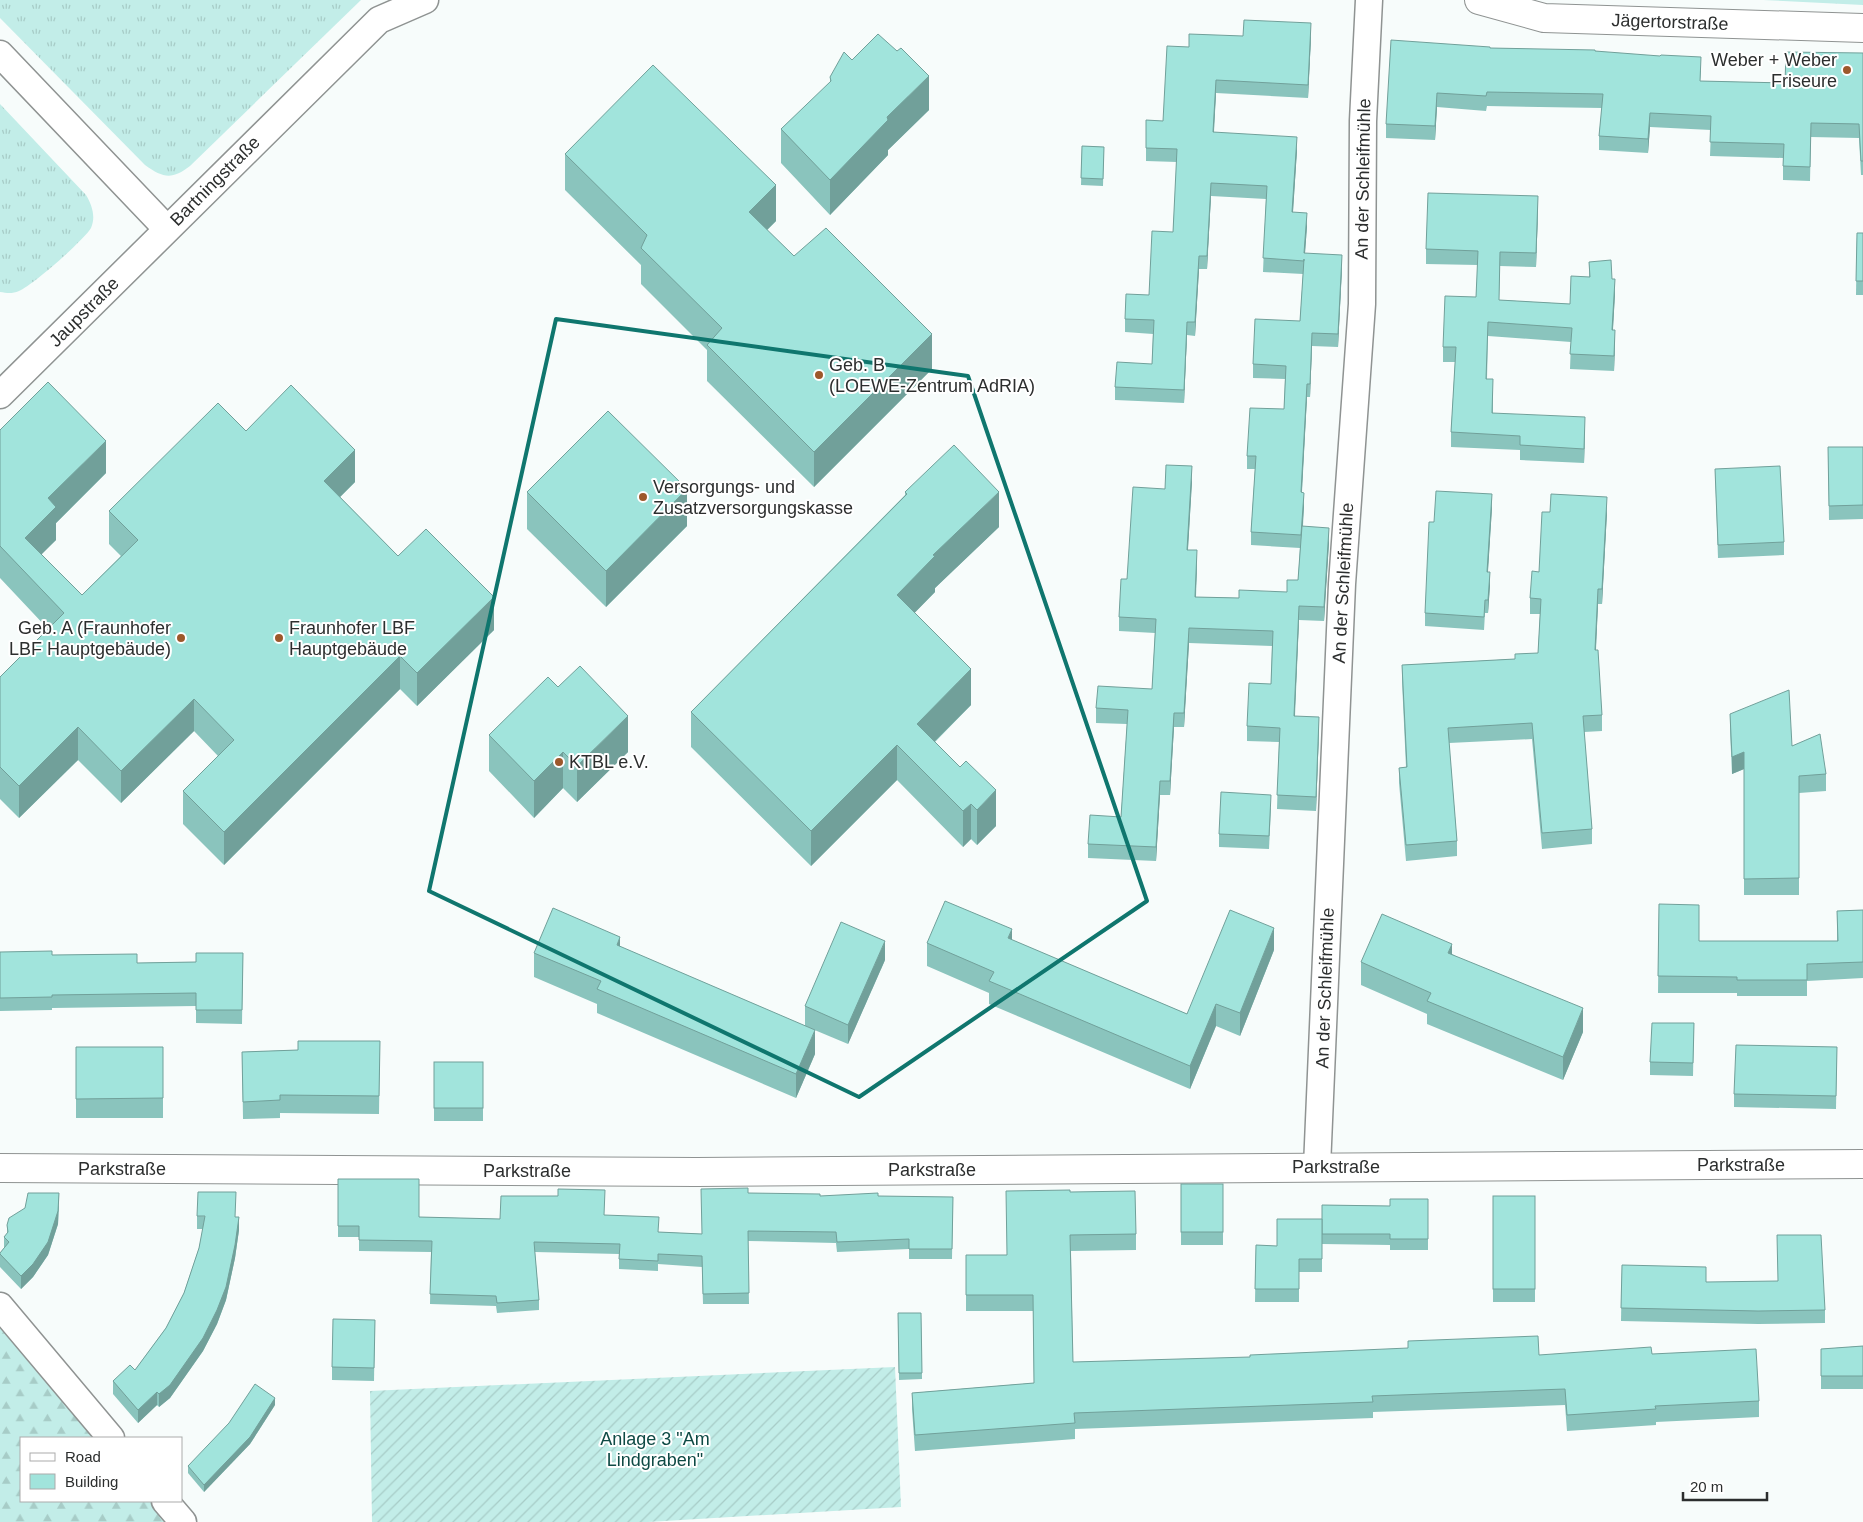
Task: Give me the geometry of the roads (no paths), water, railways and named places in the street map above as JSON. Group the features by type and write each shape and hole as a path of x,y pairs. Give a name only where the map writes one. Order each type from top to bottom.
{"street":[{"name":"Bartningstraße","path":"0,54 167,229 379,20 425,0"},
{"name":"An der Schleifmühle","path":"1317,1167 1342,584 1362,304 1363,121 1369,0"},
{"name":"Jägertorstraße","path":"1479,0 1544,18 1863,28"},
{"name":"Jaupstraße","path":"0,395 167,229"},
{"name":"Parkstraße","path":"0,1168 696,1172 1863,1164"},
{"path":"0,1306 111,1437"},
{"path":"166,1502 183,1522"}],"place":[{"name":"Weber + Weber Friseure","path":"1847,70"},
{"name":"Geb. B (LOEWE-Zentrum AdRIA)","path":"819,375"},
{"name":"Versorgungs- und Zusatzversorgungskasse","path":"643,497"},
{"name":"Geb. A (Fraunhofer LBF Hauptgebäude)","path":"181,638"},
{"name":"Fraunhofer LBF Hauptgebäude","path":"279,638"},
{"name":"KTBL e.V.","path":"559,762"}],"park label":[{"name":"Anlage 3 \"Am Lindgraben\"","path":"655,1449"}]}
